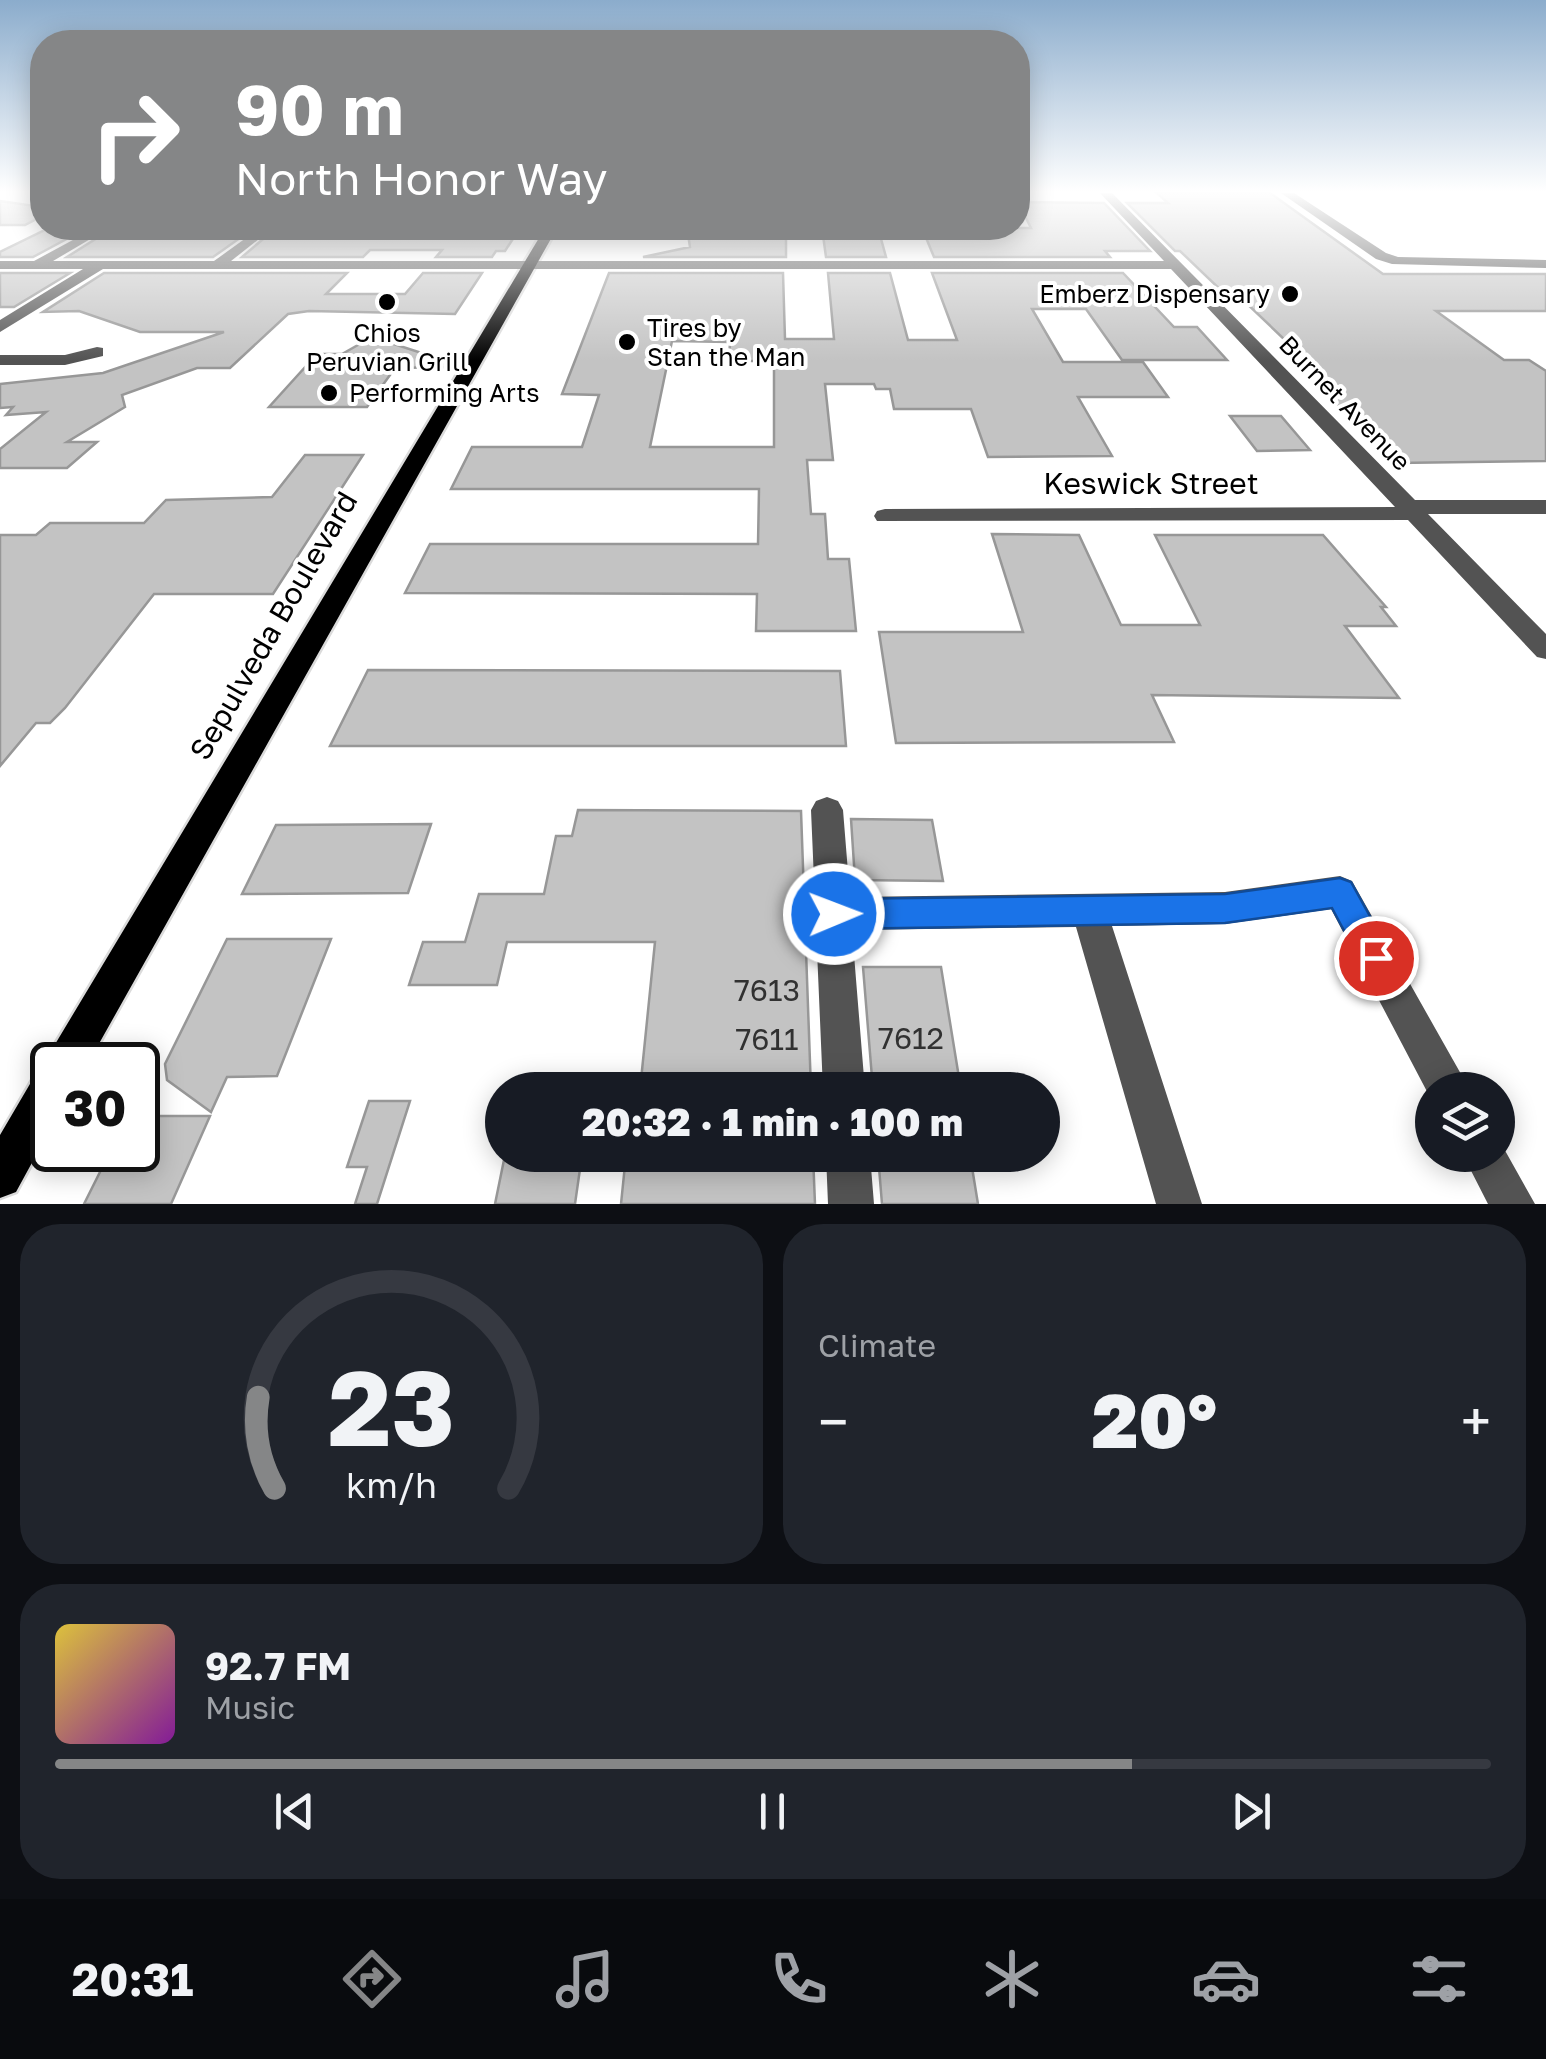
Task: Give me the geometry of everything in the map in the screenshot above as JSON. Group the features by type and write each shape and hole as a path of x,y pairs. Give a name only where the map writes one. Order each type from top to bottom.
{"main road":[{"name":"Sepulveda Boulevard","path":"78,1042 539,249"},
{"path":"0,1176 30,1125"}],"street":[{"path":"35,265 64,249"},
{"path":"218,265 239,249"},
{"name":"Burnet Avenue","path":"1161,249 1546,650"},
{"path":"1371,249 1397,261 1546,264"},
{"path":"0,265 1176,265"},
{"path":"0,327 100,265"},
{"path":"0,360 65,360 97,352"},
{"name":"Keswick Street","path":"885,516 1546,508"},
{"path":"827,810 843,1072"},
{"path":"834,914 1225,908 1340,892 1439,1072"},
{"path":"1089,911 1179,1204"},
{"path":"849,1172 851,1204"},
{"path":"1494,1172 1512,1204"}],"building":[{"path":"48,249 33,257 0,257 0,252"},
{"path":"79,249 224,249 213,257 67,257"},
{"path":"251,249 506,249 496,251 492,257 436,257 442,250 370,250 363,257 242,257"},
{"path":"680,249 786,249 786,257 643,257"},
{"path":"825,249 884,249 886,257 826,257"},
{"path":"931,249 1150,251 1105,251 1110,257 934,257"},
{"path":"1348,249 1383,274 1546,274 1546,311 1436,311 1504,360 1529,360 1546,371 1546,461 1396,463 1292,361 1307,361 1241,298 1229,298 1180,251 1175,251"},
{"path":"0,273 70,273 14,307 0,307"},
{"path":"104,273 347,273 326,294 405,294 423,273 482,273 455,314 288,314 230,368 197,368 122,395 125,407 67,442 97,442 67,468 0,468 0,449 46,412 6,415 13,407 0,408 0,384 103,373 224,332 140,332 79,311 43,312"},
{"path":"609,273 783,273 785,339 834,339 828,273 890,273 908,340 957,340 932,273 1123,273 1174,327 1197,327 1227,360 1122,360 1086,309 1032,309 1063,362 1143,362 1168,397 1078,397 1112,456 988,457 971,409 894,409 890,389 876,389 874,384 825,384 833,460 807,460 811,514 825,514 828,559 849,559 856,631 756,631 757,594 405,593 430,544 758,544 759,489 451,489 472,447 582,447 599,395 562,394","holes":["672,341 730,342 729,361 774,361 774,447 650,447"]},
{"path":"372,337 453,363 452,367 395,368 367,407 269,407 317,354 342,354"},
{"path":"1230,416 1281,416 1310,450 1257,451"},
{"path":"305,455 363,455 273,594 154,594 65,708 50,723 36,723 0,766 0,535 36,535 50,523 144,523 166,500 272,497"},
{"path":"992,534 1079,535 1121,625 1200,625 1155,535 1323,535 1386,607 1381,607 1396,626 1345,626 1399,698 1152,695 1174,742 896,743 879,632 1023,632"},
{"path":"368,670 840,671 846,746 330,746"},
{"path":"578,810 801,811 810,1072 642,1072 655,942 507,942 497,985 409,985 423,942 465,942 479,894 544,894 556,836 572,836"},
{"path":"851,819 932,820 943,881 855,880"},
{"path":"431,824 408,893 242,894 276,825"},
{"path":"227,939 331,939 277,1076 227,1077 211,1112 167,1080 165,1064"},
{"path":"863,967 941,967 958,1072 872,1072"},
{"path":"369,1101 410,1101 377,1204 355,1204 367,1167 347,1167"},
{"path":"160,1116 210,1116 171,1204 84,1204 100,1172 160,1172"},
{"path":"502,1172 580,1172 575,1204 495,1204"},
{"path":"624,1172 814,1172 815,1204 621,1204"},
{"path":"879,1172 973,1172 978,1204 882,1204"}],"place":[{"name":"Emberz Dispensary","path":"1290,294"},
{"name":"Chios Peruvian Grill","path":"387,302"},
{"name":"Tires by Stan the Man","path":"627,342"},
{"name":"Performing Arts","path":"329,393"}],"route":[{"path":"834,914 1225,908 1340,892 1376,958"}]}
